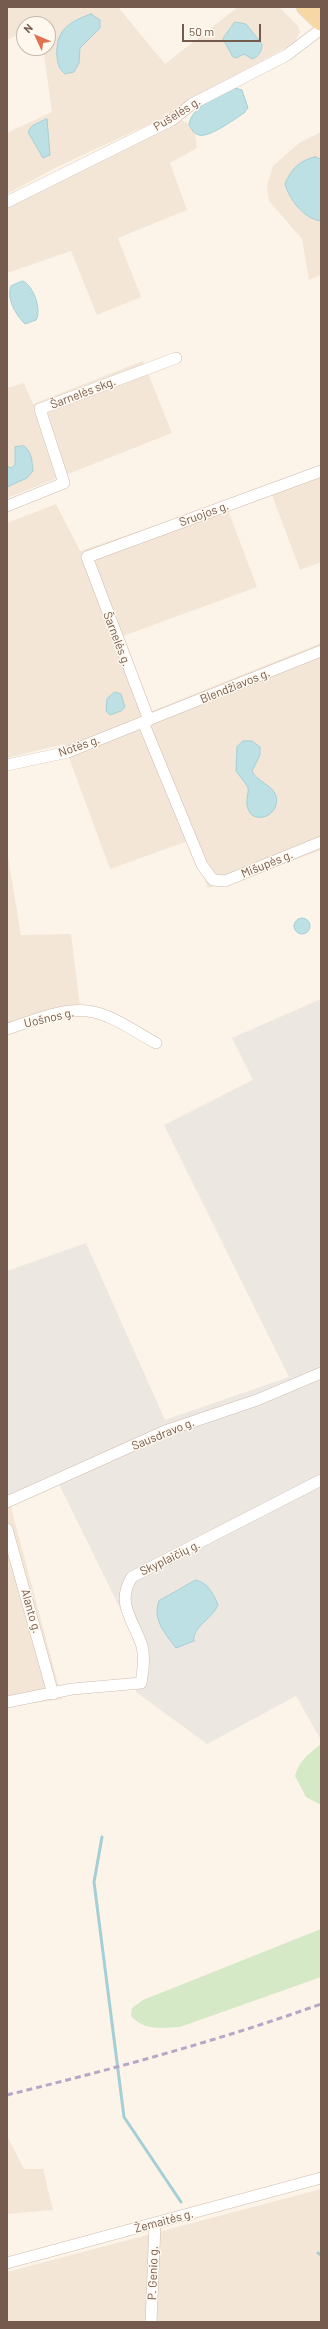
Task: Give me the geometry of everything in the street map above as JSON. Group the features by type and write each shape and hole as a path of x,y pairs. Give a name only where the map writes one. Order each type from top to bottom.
{"main road":[{"path":"306,7 321,22"}],"street":[{"name":"Pušelės g.","path":"7,202 166,123 192,104 287,55 321,29"},
{"name":"Šarnelės skg.","path":"7,506 64,483 40,409 176,358"},
{"name":"Sruojos g.","path":"87,557 321,471"},
{"name":"Šarnelės g.","path":"87,557 146,721 202,865 213,880"},
{"name":"Blendžiavos g.","path":"146,721 321,651"},
{"name":"Notės g.","path":"7,765 68,752 146,721"},
{"name":"Mišupės g.","path":"213,880 225,881 321,842"},
{"name":"Uošnos g.","path":"7,1029 69,1011 90,1011 112,1019 156,1043"},
{"name":"Sausdravo g.","path":"7,1502 164,1431 257,1400 321,1373"},
{"name":"Skyplaičių g.","path":"7,1702 72,1689 141,1683 144,1662 142,1647 125,1606 124,1596 132,1577 321,1480"},
{"name":"Alanto g.","path":"7,1529 53,1694"},
{"name":"Žemaitės g.","path":"7,2263 321,2178"},
{"name":"P. Genio g.","path":"151,2322 155,2224"}],"shaded area":[{"path":"7,7 118,7 165,64 238,7 279,7 298,26 300,32 295,43 194,97 173,113 57,167 7,194 7,133 52,112 44,56 56,56 56,16 16,16 16,36 7,40"},
{"path":"181,120 189,124 195,133 197,148 170,163 187,210 118,238 141,297 97,315 71,251 7,273 7,207"},
{"path":"321,132 321,275 309,280 302,239 269,201 267,186 273,166 299,143"},
{"path":"143,361 172,433 7,498 7,388 24,383 33,404"},
{"path":"321,477 321,562 300,570 272,495"},
{"path":"225,502 257,587 123,636 152,711 321,643 321,850 262,872 208,888 188,841 110,869 64,744 7,758 7,523 56,504 80,551"},
{"path":"7,851 21,935 71,934 81,1015 7,1033"},
{"path":"321,999 321,1740 296,1696 207,1744 136,1692 139,1653 133,1635 54,1474 7,1496 7,1271 86,1243 165,1420 289,1377 164,1125 253,1080 232,1038"},
{"path":"7,1496 62,1699 19,1705 7,1694"},
{"path":"7,2136 24,2169 43,2169 53,2210 7,2214"},
{"path":"321,2189 321,2322 7,2322 7,2272"}],"green space":[{"path":"321,1744 321,1805 306,1797 295,1776 302,1761"},
{"path":"321,1929 321,1977 180,2027 154,2028 136,2021 131,2016 132,2008 143,2000"}],"water":[{"path":"91,14 100,20 100,28 80,48 79,63 74,72 65,74 59,66 57,57 58,40 70,24"},
{"path":"235,22 246,24 262,44 260,53 257,57 252,59 244,54 236,58 233,57 223,39"},
{"path":"235,88 242,90 248,108 244,113 209,134 199,135 194,132 189,124 195,112 208,102"},
{"path":"47,119 50,155 43,158 28,132 32,126"},
{"path":"315,157 321,159 321,221 309,216 298,207 290,196 285,184 290,174 300,163"},
{"path":"23,281 34,293 38,311 36,320 25,324 15,311 10,296 11,286"},
{"path":"24,446 30,454 33,471 27,478 7,487 7,466 11,468 15,465 15,447"},
{"path":"115,692 121,694 125,707 121,711 110,715 106,711 107,699"},
{"path":"243,741 252,741 260,747 260,755 252,771 257,778 272,789 276,796 274,809 270,814 264,817 254,816 249,812 247,805 248,787 236,771 237,747"},
{"path":"302,918 308,920 310,926 308,932 302,934 296,932 294,926 296,920"},
{"path":"196,1580 204,1583 210,1589 218,1605 196,1631 194,1641 176,1648 164,1632 158,1620 157,1608 159,1601"}],"waterway":[{"path":"102,1837 94,1882 124,2117 181,2202"}],"railway":[{"path":"7,2095 165,2054 321,2004"}]}
